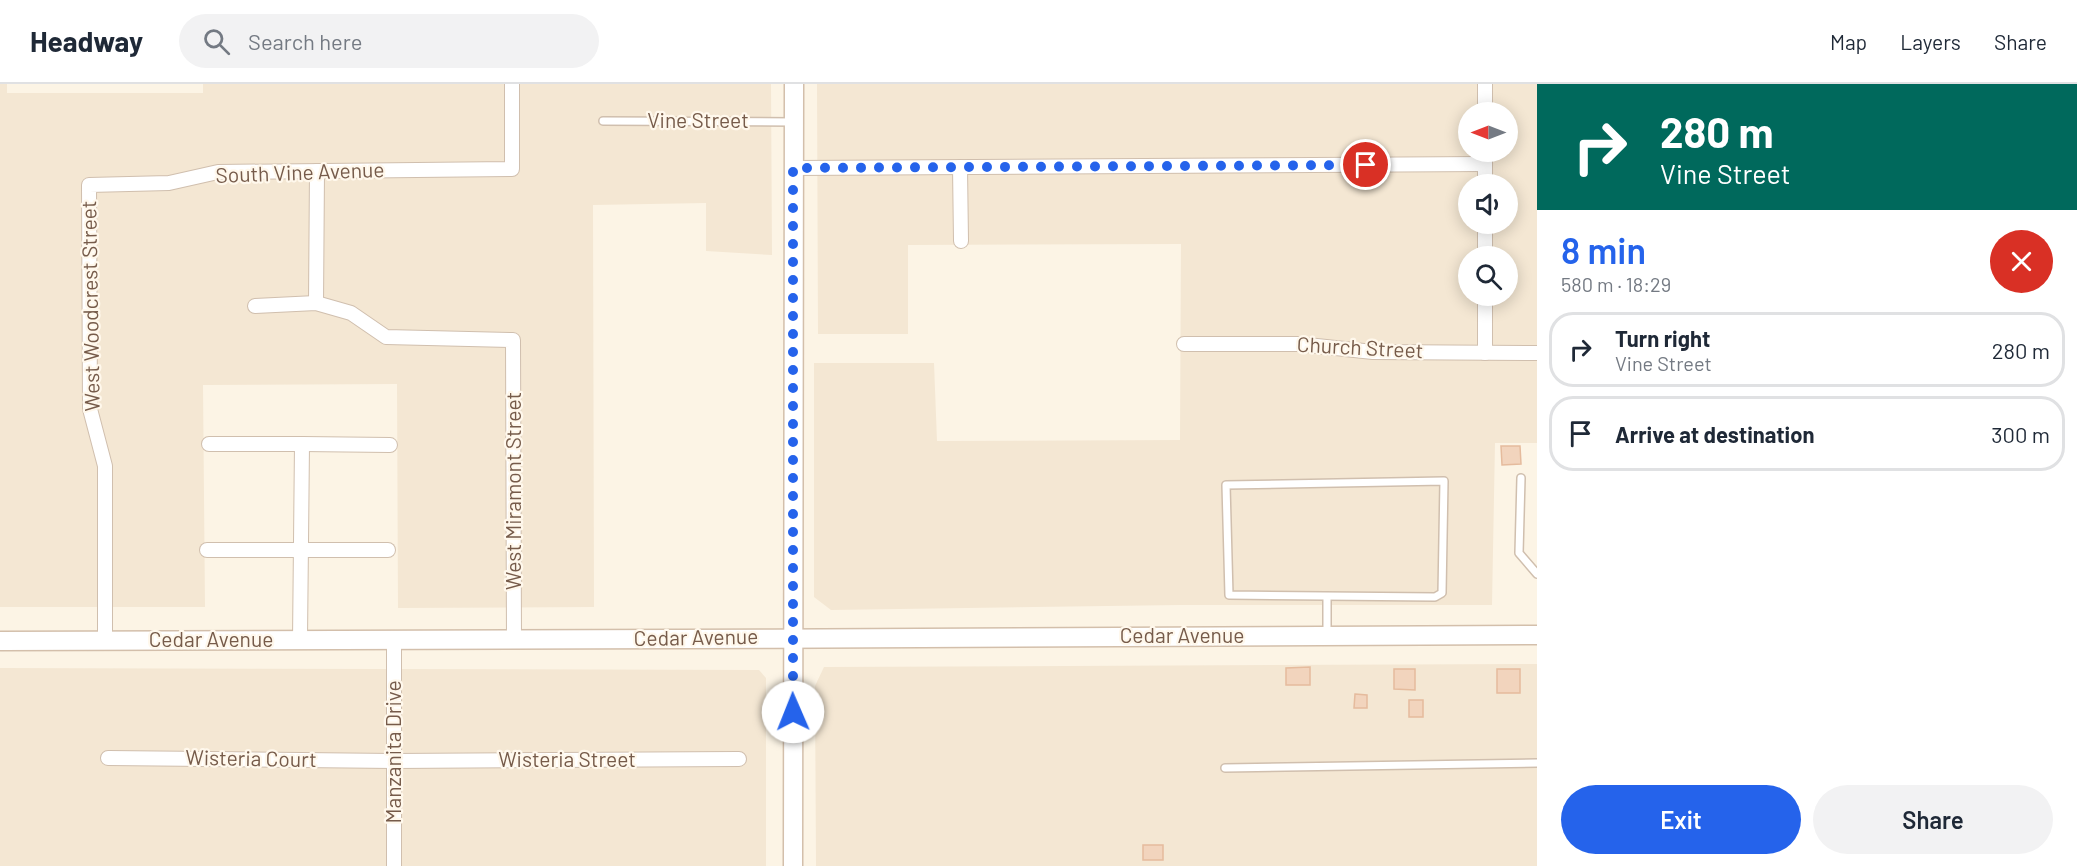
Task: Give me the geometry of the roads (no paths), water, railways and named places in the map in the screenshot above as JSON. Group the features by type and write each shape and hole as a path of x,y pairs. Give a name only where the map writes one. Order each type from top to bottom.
{"main road":[{"path":"793,866 794,84"},
{"name":"Cedar Avenue","path":"0,641 394,639 514,641 792,637 1537,635"}],"street":[{"name":"South Vine Avenue","path":"89,185 169,183 218,172 512,169 512,84"},
{"path":"1485,84 1485,102"},
{"path":"793,168 1458,158"},
{"path":"960,167 961,241"},
{"path":"255,306 316,303 317,171"},
{"name":"West Woodcrest Street","path":"89,185 90,409 105,466 105,641"},
{"name":"West Miramont Street","path":"316,303 351,313 386,338 513,340 514,641"},
{"path":"1485,306 1485,353"},
{"name":"Church Street","path":"1184,344 1298,344 1373,352 1537,353"},
{"path":"209,444 390,445"},
{"path":"300,640 302,444"},
{"path":"207,550 301,552 388,550"},
{"name":"Manzanita Drive","path":"394,639 394,866"},
{"name":"Wisteria Court","path":"108,758 394,761"},
{"name":"Wisteria Street","path":"394,761 740,759"}],"lane":[{"name":"Vine Street","path":"603,121 794,122"},
{"path":"1521,478 1519,553 1537,574"},
{"path":"1444,481 1442,593 1435,597 1327,597 1229,595 1226,485 1444,481"},
{"path":"1327,597 1327,636"},
{"path":"1225,768 1537,763"}]}
